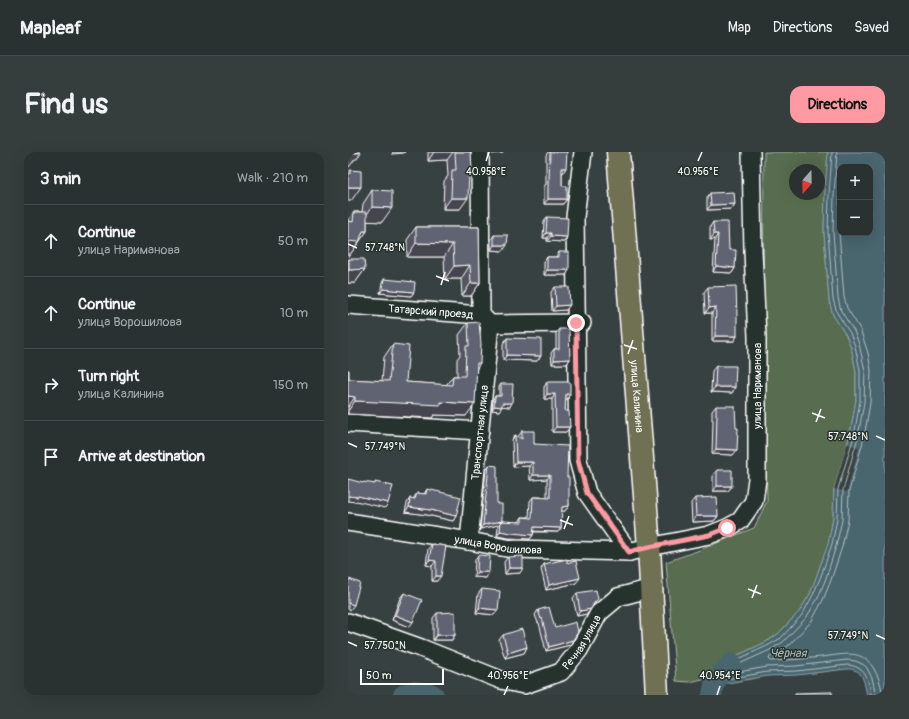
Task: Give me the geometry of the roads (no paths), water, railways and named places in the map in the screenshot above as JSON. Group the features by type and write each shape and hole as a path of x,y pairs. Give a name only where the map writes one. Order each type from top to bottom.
{"highway":[{"name":"улица Калинина","path":"618,152 639,550 652,588 657,695"}],"street":[{"name":"Транспортная улица","path":"469,540 480,431 486,319 480,152"},
{"path":"583,152 575,217 579,323 578,460 587,493 639,550"},
{"name":"улица Нариманова","path":"639,550 709,535 727,528 740,520 754,501 757,479 757,337 753,251 751,152"},
{"name":"Татарский проезд","path":"348,305 486,319 579,323"},
{"path":"348,423 480,431"},
{"name":"улица Ворошилова","path":"348,522 469,540 512,549 639,550"},
{"name":"Речная улица","path":"348,622 421,648 501,680 524,685 561,672 579,650 599,613 618,597 652,588"}],"water":[{"path":"828,152 885,152 885,695 867,695 862,677 857,671 851,669 797,675 768,676 722,684 714,684 711,677 721,665 732,658 766,642 778,634 799,612 810,594 828,544 833,519 834,489 850,435 856,400 856,371 851,347 846,335 833,315 829,300 824,232"}],"waterway":[{"name":"Чёрная","path":"712,695 714,684 731,663"},
{"name":"Чёрная","path":"403,695 412,691 430,693 434,695"}]}
